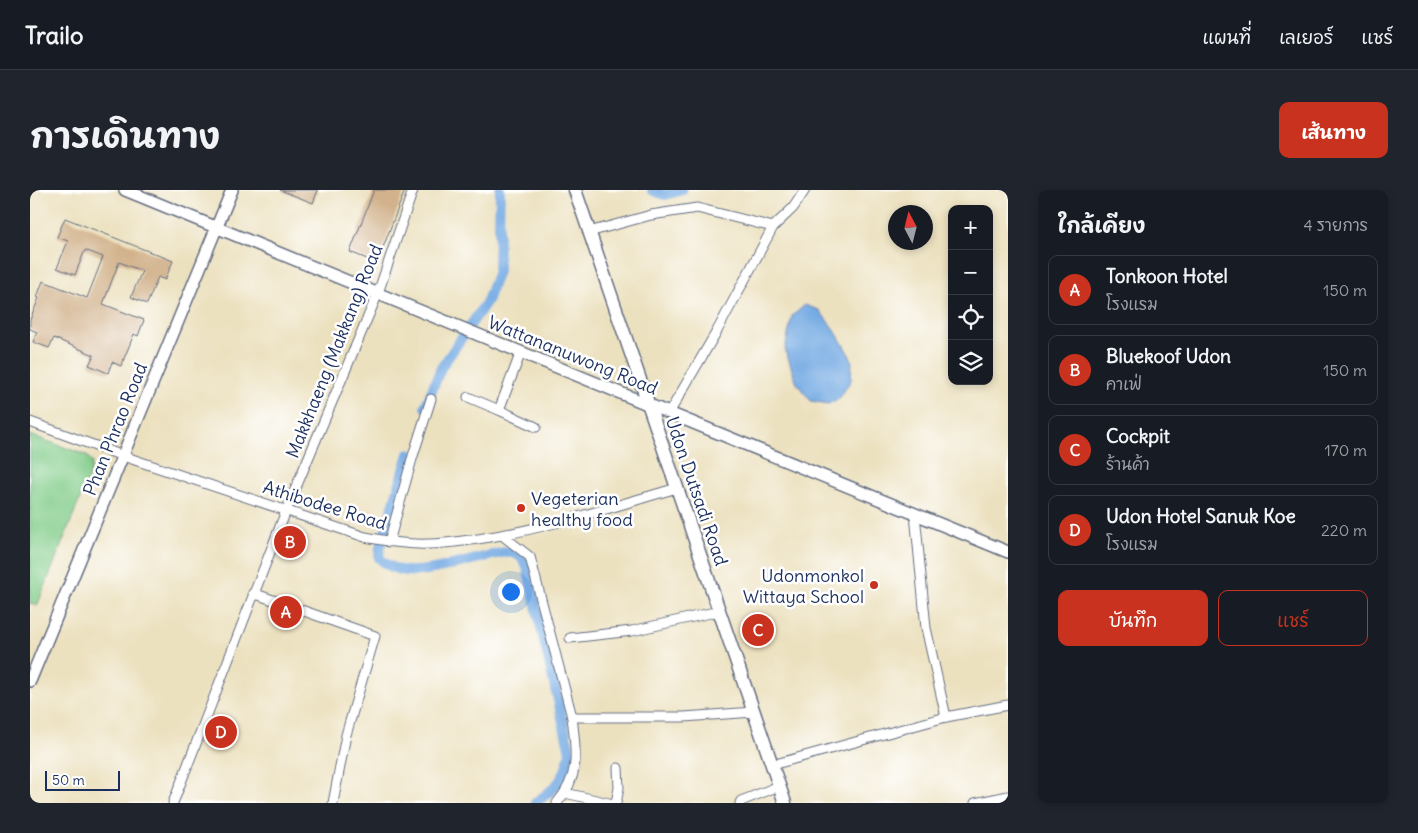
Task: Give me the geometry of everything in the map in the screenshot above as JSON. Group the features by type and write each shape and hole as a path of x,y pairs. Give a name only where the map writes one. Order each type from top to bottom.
{"main road":[{"name":"Udon Dutsadi Road","path":"575,190 785,803"}],"street":[{"name":"Wattananuwong Road","path":"125,190 1008,552"},
{"name":"Phan Phrao Road","path":"30,681 232,190"},
{"name":"Makkhaeng (Makkang) Road","path":"173,803 253,593 378,293 413,190"},
{"path":"669,413 773,227 794,208 805,190"},
{"path":"589,232 651,214 697,208 773,227"},
{"path":"499,410 521,352"},
{"path":"468,397 536,427"},
{"path":"389,542 431,399"},
{"name":"Athibodee Road","path":"30,422 123,456 286,511 365,537 389,542 430,544 502,535 552,524 677,488"},
{"path":"915,514 926,628 946,717"},
{"path":"502,535 530,557 572,717 576,758 574,773 565,793 556,803"},
{"path":"253,593 375,636 346,735 333,803"},
{"path":"570,638 632,631 719,611"},
{"path":"772,765 946,717 1008,706"},
{"path":"572,717 684,717 754,712"},
{"path":"616,803 619,788 618,768"},
{"path":"740,803 755,794 779,786"},
{"path":"565,793 609,803"},
{"path":"975,803 1005,799"}],"green space":[{"path":"30,435 86,455 92,462 91,471 37,606 30,603"}],"water":[{"path":"805,305 819,310 836,332 852,360 851,380 839,399 828,404 811,401 797,384 785,349 792,316"}],"building":[{"path":"280,190 318,190 313,203"},
{"path":"374,190 405,190 377,263 350,252"},
{"path":"65,218 173,261 165,280 158,277 147,304 131,297 142,271 119,262 103,304 144,320 138,336 134,334 121,366 112,362 108,373 89,365 94,355 54,338 49,348 33,342 37,332 30,329 30,320 39,298 37,297 43,281 87,298 103,257 85,250 75,275 57,268 68,241 57,237"}],"waterway":[{"path":"425,407 441,368 487,301 498,271 500,190"},
{"path":"652,190 665,195 682,190"},
{"path":"409,454 380,548 379,558 399,570 417,571 429,570 506,552 519,556 527,567 570,752 566,770 559,782 535,803"}],"place":[{"name":"Vegeterian healthy food","path":"521,508"},
{"name":"Bluekoof Udon","path":"290,542"},
{"name":"Udonmonkol Wittaya School","path":"874,585"},
{"name":"Tonkoon Hotel","path":"286,612"},
{"name":"Cockpit","path":"758,630"},
{"name":"Udon Hotel Sanuk Koe","path":"221,732"}]}
